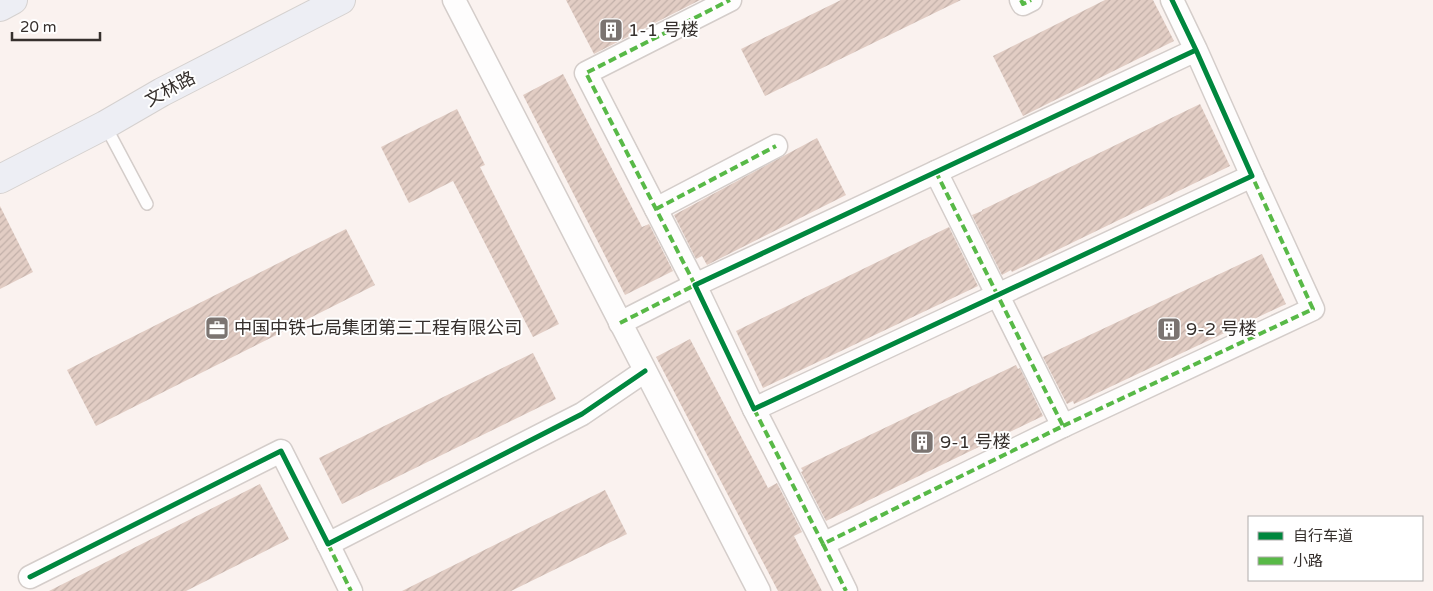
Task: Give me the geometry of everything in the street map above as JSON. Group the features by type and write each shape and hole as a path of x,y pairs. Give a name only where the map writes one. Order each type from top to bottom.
{"main road":[{"path":"0,7 13,0"},
{"name":"文林路","path":"0,179 105,126 162,92 341,0"}],"street":[{"path":"454,0 759,591"},
{"path":"730,0 586,73 695,285 754,409 846,591"},
{"path":"1021,0 1023,4 1032,0"},
{"path":"823,544 1063,426 1313,309 1172,0"},
{"path":"620,323 695,285 1196,50"},
{"path":"656,209 776,146"},
{"path":"936,172 1063,426"},
{"path":"754,409 1252,176"},
{"path":"328,544 582,414 645,371"},
{"path":"30,577 281,451 351,591"}],"lane":[{"path":"105,126 147,204"}],"building":[{"name":"1-1 号楼","path":"566,0 700,0 594,54"},
{"path":"841,0 961,0 765,96 741,49"},
{"path":"1105,0 1153,0 1174,41 1023,116 993,56"},
{"path":"563,74 642,227 649,224 673,271 625,295 523,95"},
{"path":"1200,104 1230,166 1012,272 1011,270 1002,275 972,215"},
{"path":"457,109 485,165 480,167 559,324 533,337 453,181 409,203 381,147"},
{"path":"817,138 846,195 707,265 702,256 696,259 674,215"},
{"path":"0,206 33,272 0,289"},
{"path":"949,227 978,286 763,388 736,331"},
{"path":"346,229 375,285 96,426 67,370"},
{"name":"9-2 号楼","path":"1262,254 1286,304 1074,404 1073,401 1067,404 1043,357"},
{"path":"690,339 768,488 777,483 802,532 794,536 822,591 778,591 656,357"},
{"path":"533,353 556,399 342,504 319,458"},
{"name":"9-1 号楼","path":"1016,365 1018,369 1020,368 1043,416 826,521 801,472 803,471 801,468"},
{"path":"260,484 289,539 186,591 49,591"},
{"path":"605,490 627,534 511,591 402,591"}],"marked path":[{"path":"620,323 695,285 586,73 730,0"},
{"path":"1021,0 1023,4 1031,0"},
{"path":"656,209 776,146"},
{"path":"754,409 823,544 1063,426 936,172"},
{"path":"1063,426 1313,309 1252,176"},
{"path":"328,544 351,591"},
{"path":"823,544 846,591"}],"cycle path":[{"path":"1172,0 1196,50 1252,176 754,409 695,285 1196,50"},
{"path":"30,577 281,451 328,544 582,414 645,371"}],"place":[{"name":"1-1 号楼","path":"611,30"},
{"name":"中国中铁七局集团第三工程有限公司","path":"217,328"},
{"name":"9-2 号楼","path":"1169,329"},
{"name":"9-1 号楼","path":"922,442"}]}
